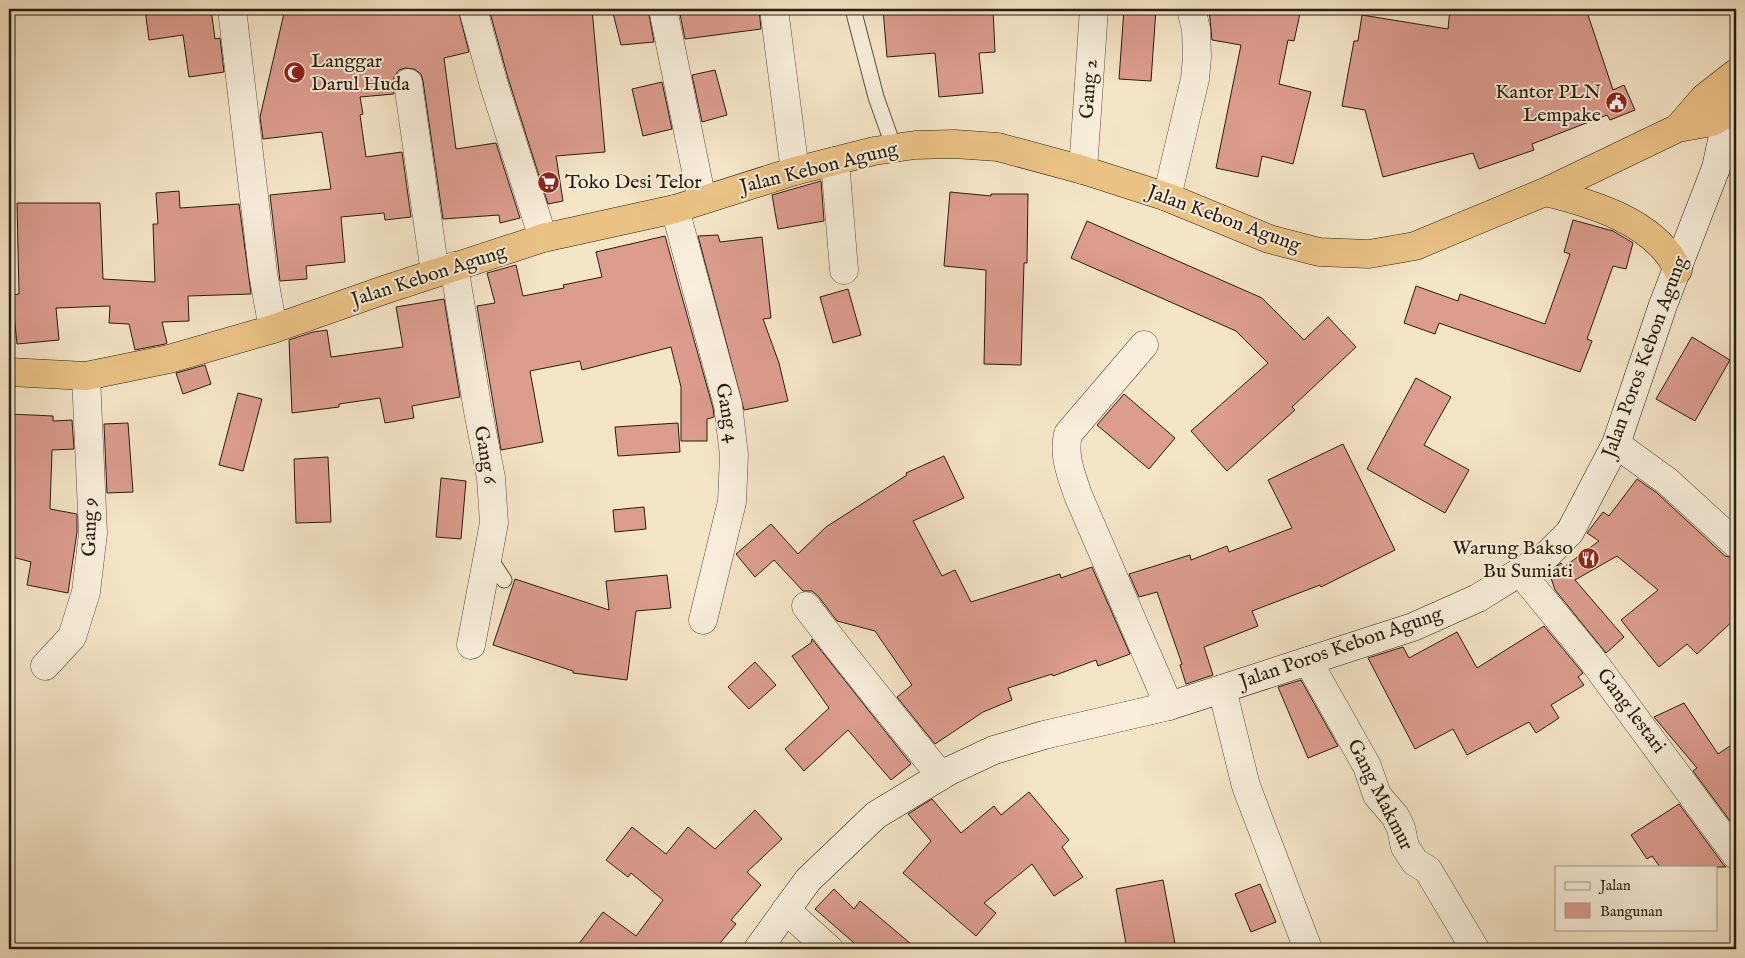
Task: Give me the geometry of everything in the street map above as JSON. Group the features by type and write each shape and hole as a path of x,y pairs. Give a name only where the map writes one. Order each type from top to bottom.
{"highway":[{"path":"1678,128 1704,98 1727,80"},
{"path":"1678,128 1712,122 1732,111"},
{"name":"Jalan Kebon Agung","path":"9,372 86,376 170,359 273,329 444,269 543,238 675,209 795,171 894,148 915,145 954,144 998,147 1083,170 1168,197 1269,239 1319,252 1369,254 1415,246 1545,192 1678,128"},
{"path":"1545,192 1598,208 1636,226 1660,245 1674,261 1678,270"}],"street":[{"path":"232,9 262,264 273,329"},
{"path":"473,9 492,82 543,238"},
{"path":"664,9 702,200"},
{"path":"774,9 795,171"},
{"name":"Gang 2","path":"1083,170 1094,9"},
{"path":"1168,197 1195,79 1197,48 1191,9"},
{"path":"1727,80 1732,111"},
{"name":"Gang 6","path":"408,82 444,269 492,478 494,523 472,645"},
{"name":"Jalan Poros Kebon Agung","path":"758,949 808,880 876,814 942,776 994,750 1044,735 1168,706 1413,627 1478,598 1547,555 1570,532 1616,444 1663,305 1716,168 1732,111"},
{"path":"835,161 844,270"},
{"name":"Gang 4","path":"675,209 728,405 734,455 732,502 703,620"},
{"path":"1144,345 1068,434 1066,446 1068,467 1078,495 1168,706"},
{"name":"Gang 9","path":"45,666 72,637 86,592 93,533 86,376"},
{"path":"1616,444 1667,481 1736,544"},
{"name":"Gang lestari","path":"1520,572 1590,657 1736,855"},
{"path":"806,606 862,679 942,776"},
{"name":"Gang Makmur","path":"1308,661 1367,766 1377,795 1395,816 1401,828 1405,847 1415,862 1428,870 1475,949"},
{"path":"1222,689 1246,786 1308,949"},
{"path":"786,910 829,949"}],"lane":[{"path":"854,13 876,97 894,148"},
{"path":"488,556 504,580"}],"building":[{"path":"145,9 211,9 215,39 220,38 224,72 189,77 183,35 149,40"},
{"path":"285,9 458,9 469,52 444,58 456,149 496,143 520,218 500,223 499,215 443,219 423,81 421,74 414,69 405,68 399,70 394,77 394,94 360,97 363,114 360,115 366,157 402,152 411,217 385,220 384,213 341,217 345,262 306,266 307,279 280,281 270,195 331,189 322,132 263,139 260,117"},
{"path":"489,9 592,9 605,152 556,156 563,201 548,204 508,78"},
{"path":"612,9 648,9 654,42 621,45"},
{"path":"679,9 759,9 761,29 685,39"},
{"path":"883,9 993,9 995,52 979,53 983,93 939,97 935,53 887,57"},
{"path":"1124,9 1156,9 1151,81 1119,79"},
{"path":"1209,9 1301,9 1294,41 1288,40 1279,84 1311,92 1293,164 1262,156 1258,177 1216,168 1241,45 1212,40"},
{"path":"1450,9 1586,9 1613,90 1624,85 1635,110 1610,120 1607,115 1532,144 1534,150 1479,169 1473,153 1383,177 1365,110 1342,106 1354,41 1358,41 1362,15 1448,29"},
{"path":"715,70 727,115 702,122 692,75"},
{"path":"662,82 672,129 643,136 632,89"},
{"path":"821,181 824,221 778,229 772,195"},
{"path":"179,191 180,208 239,204 251,294 188,296 189,321 162,322 167,343 165,344 135,350 129,324 109,323 110,306 56,308 59,340 17,344 12,295 19,294 17,203 100,203 103,279 155,282 153,224 158,224 156,193"},
{"path":"950,192 991,196 991,194 1028,194 1027,263 1024,263 1021,365 984,364 986,270 944,266"},
{"path":"1573,220 1613,231 1633,243 1626,269 1613,266 1587,339 1592,341 1580,372 1439,323 1435,334 1404,323 1416,286 1458,301 1460,294 1545,324 1570,254 1564,252"},
{"path":"1087,221 1262,298 1304,340 1328,317 1356,347 1292,407 1295,410 1227,471 1191,431 1268,363 1236,331 1071,258"},
{"path":"718,235 720,242 762,237 771,318 763,319 779,363 788,401 744,410 698,236"},
{"path":"665,236 713,408 714,417 707,419 707,441 681,441 681,387 671,347 582,370 580,361 530,371 543,442 501,450 477,306 495,303 487,273 516,265 523,296 564,288 563,285 602,277 596,252"},
{"path":"848,289 861,335 833,343 820,297"},
{"path":"444,299 460,397 412,406 414,418 385,423 380,398 339,404 339,407 292,413 289,340 313,332 327,330 331,357 403,347 396,307"},
{"path":"1692,337 1730,360 1695,421 1656,399"},
{"path":"205,365 211,384 183,394 176,373"},
{"path":"1416,378 1451,397 1424,445 1469,470 1445,513 1367,469"},
{"path":"238,393 262,399 243,471 219,465"},
{"path":"1124,394 1175,438 1149,469 1097,425"},
{"path":"9,414 53,416 53,421 72,420 74,449 52,450 50,509 77,514 77,532 68,593 27,585 31,562 9,556"},
{"path":"128,423 133,492 107,493 104,424"},
{"path":"678,423 680,452 618,456 615,427"},
{"path":"1343,444 1395,550 1321,587 1320,585 1252,611 1258,626 1204,647 1213,675 1186,684 1180,665 1182,664 1157,592 1139,597 1129,574 1190,555 1191,560 1227,546 1229,552 1292,528 1268,480"},
{"path":"944,456 964,498 913,521 942,576 955,570 971,602 1060,574 1061,578 1092,567 1130,654 1098,666 1096,660 1053,676 1052,674 1008,688 1012,700 983,712 935,744 897,697 912,685 875,631 837,621 818,596 812,591 803,591 774,560 755,577 736,554 771,524 798,554 826,527 907,475 906,473"},
{"path":"328,457 331,522 296,523 294,459"},
{"path":"441,478 466,481 461,539 436,537"},
{"path":"1637,479 1657,493 1725,556 1736,559 1736,618 1697,654 1687,644 1659,667 1621,620 1658,590 1617,556 1575,580 1624,637 1606,653 1555,590 1549,572 1561,563 1564,567 1599,541 1587,533 1603,512 1609,516"},
{"path":"644,507 646,529 615,532 613,510"},
{"path":"667,575 671,608 636,611 627,680 573,673 573,671 493,645 515,579 609,610 606,581"},
{"path":"1544,626 1583,673 1578,677 1584,685 1551,705 1559,718 1536,733 1529,722 1467,755 1453,729 1415,749 1368,658 1403,647 1409,658 1457,632 1477,668"},
{"path":"812,639 911,764 891,780 848,730 804,771 785,749 829,708 792,656 811,643"},
{"path":"755,662 776,685 749,709 728,687"},
{"path":"1301,680 1338,746 1308,758 1278,687"},
{"path":"1684,703 1718,754 1736,742 1736,829 1693,771 1697,768 1654,717"},
{"path":"1029,792 1069,840 1062,847 1083,877 1054,896 1032,864 984,903 996,913 976,936 903,873 931,841 908,814 932,799 961,833 994,806 1001,815"},
{"path":"1679,804 1726,867 1659,866 1652,856 1647,859 1631,835"},
{"path":"755,810 782,839 747,872 761,885 731,920 736,924 715,949 575,949 603,912 636,936 663,900 631,873 628,877 606,860 632,827 666,854 688,827 715,849"},
{"path":"1163,880 1176,949 1127,949 1116,889"},
{"path":"1260,884 1276,922 1251,932 1235,894"},
{"path":"834,889 854,909 860,901 917,949 861,949 815,909"}],"place":[{"name":"Langgar Darul Huda","path":"295,72"},
{"name":"Kantor PLN Lempake","path":"1617,103"},
{"name":"Toko Desi Telor","path":"549,182"},
{"name":"Warung Bakso Bu Sumiati","path":"1589,559"}]}
